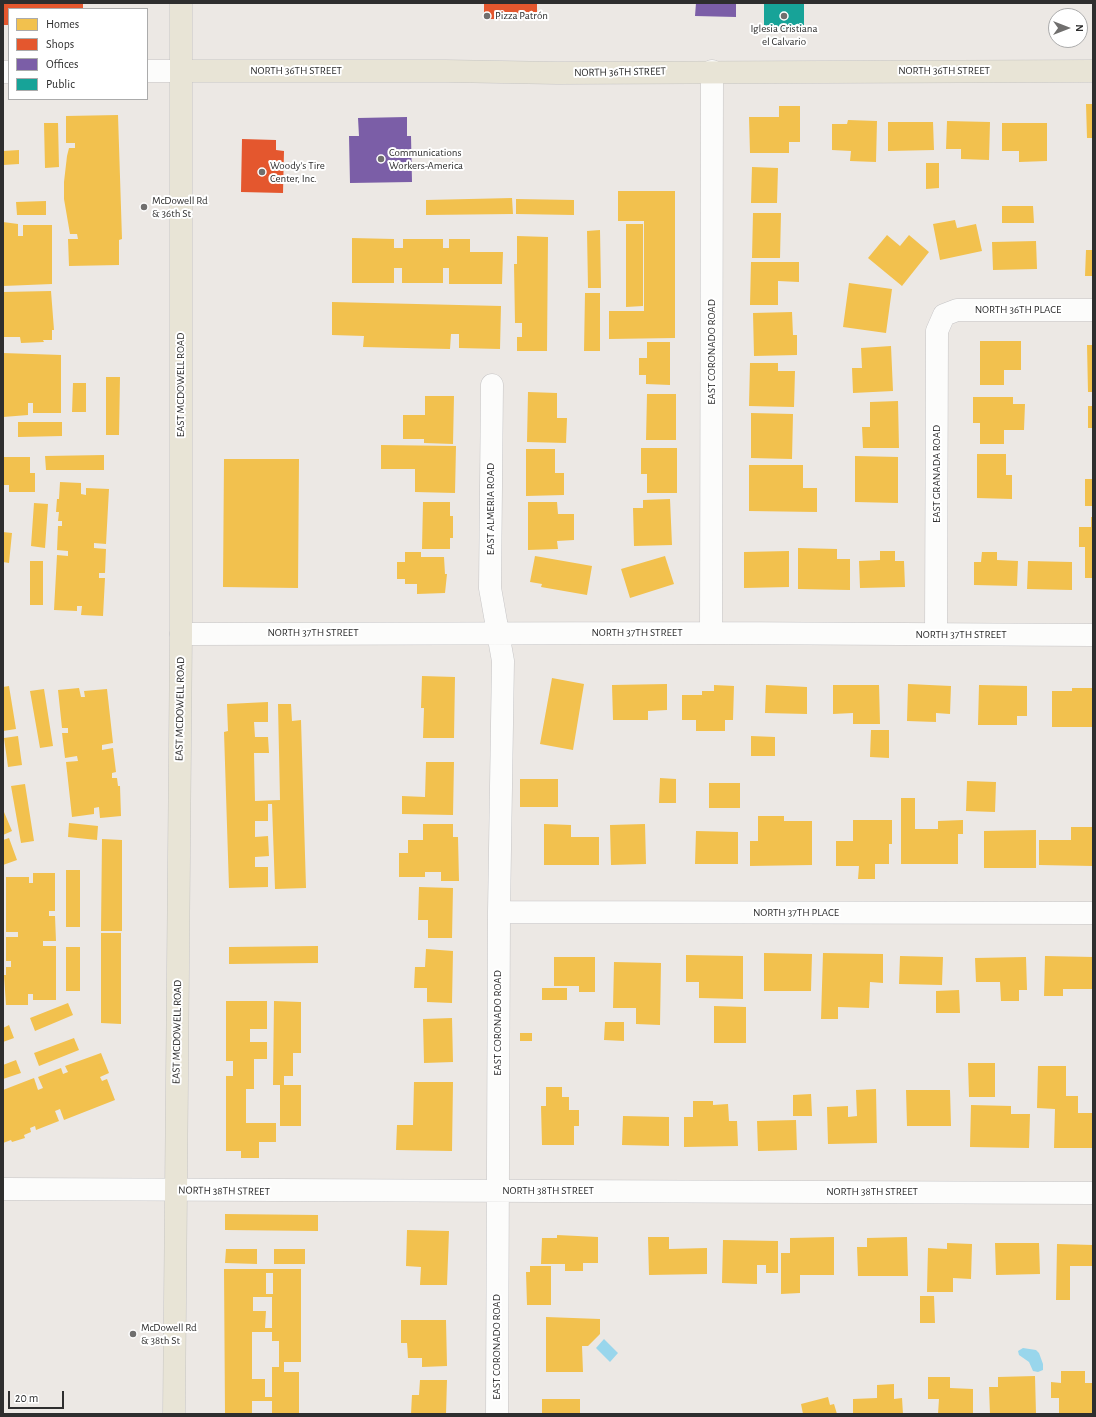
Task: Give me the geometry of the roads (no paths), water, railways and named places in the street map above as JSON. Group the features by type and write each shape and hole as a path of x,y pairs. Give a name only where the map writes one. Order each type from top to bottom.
{"main road":[{"name":"EAST MCDOWELL ROAD","path":"174,1414 181,634 181,3"},
{"name":"NORTH 36TH STREET","path":"180,71 445,71 557,73 712,71 1093,71"}],"street":[{"name":"NORTH 36TH STREET","path":"148,71 180,71"},
{"name":"EAST CORONADO ROAD","path":"711,633 712,71"},
{"name":"NORTH 36TH PLACE","path":"944,315 957,310 1093,310"},
{"name":"EAST GRANADA ROAD","path":"936,634 937,332 944,315"},
{"name":"EAST ALMERIA ROAD","path":"492,385 490,588 498,633"},
{"name":"EAST CORONADO ROAD","path":"497,1414 499,912 503,661 498,633"},
{"name":"NORTH 37TH STREET","path":"181,634 711,633 1093,635"},
{"name":"NORTH 37TH PLACE","path":"499,912 1093,913"},
{"name":"NORTH 38TH STREET","path":"3,1189 1093,1193"}],"water":[{"path":"604,1339 618,1353 610,1362 596,1348"},
{"path":"1023,1348 1036,1350 1039,1353 1043,1364 1043,1370 1038,1372 1033,1371 1029,1362 1019,1355 1018,1351"}],"place":[{"name":"Pizza Patrón","path":"487,16"},
{"name":"Iglesia Cristiana el Calvario","path":"784,16"},
{"name":"Communications Workers-America","path":"381,159"},
{"name":"Woody's Tire Center, Inc.","path":"262,172"},
{"name":"McDowell Rd & 36th St","path":"144,207"},
{"name":"McDowell Rd & 38th St","path":"133,1334"}]}
